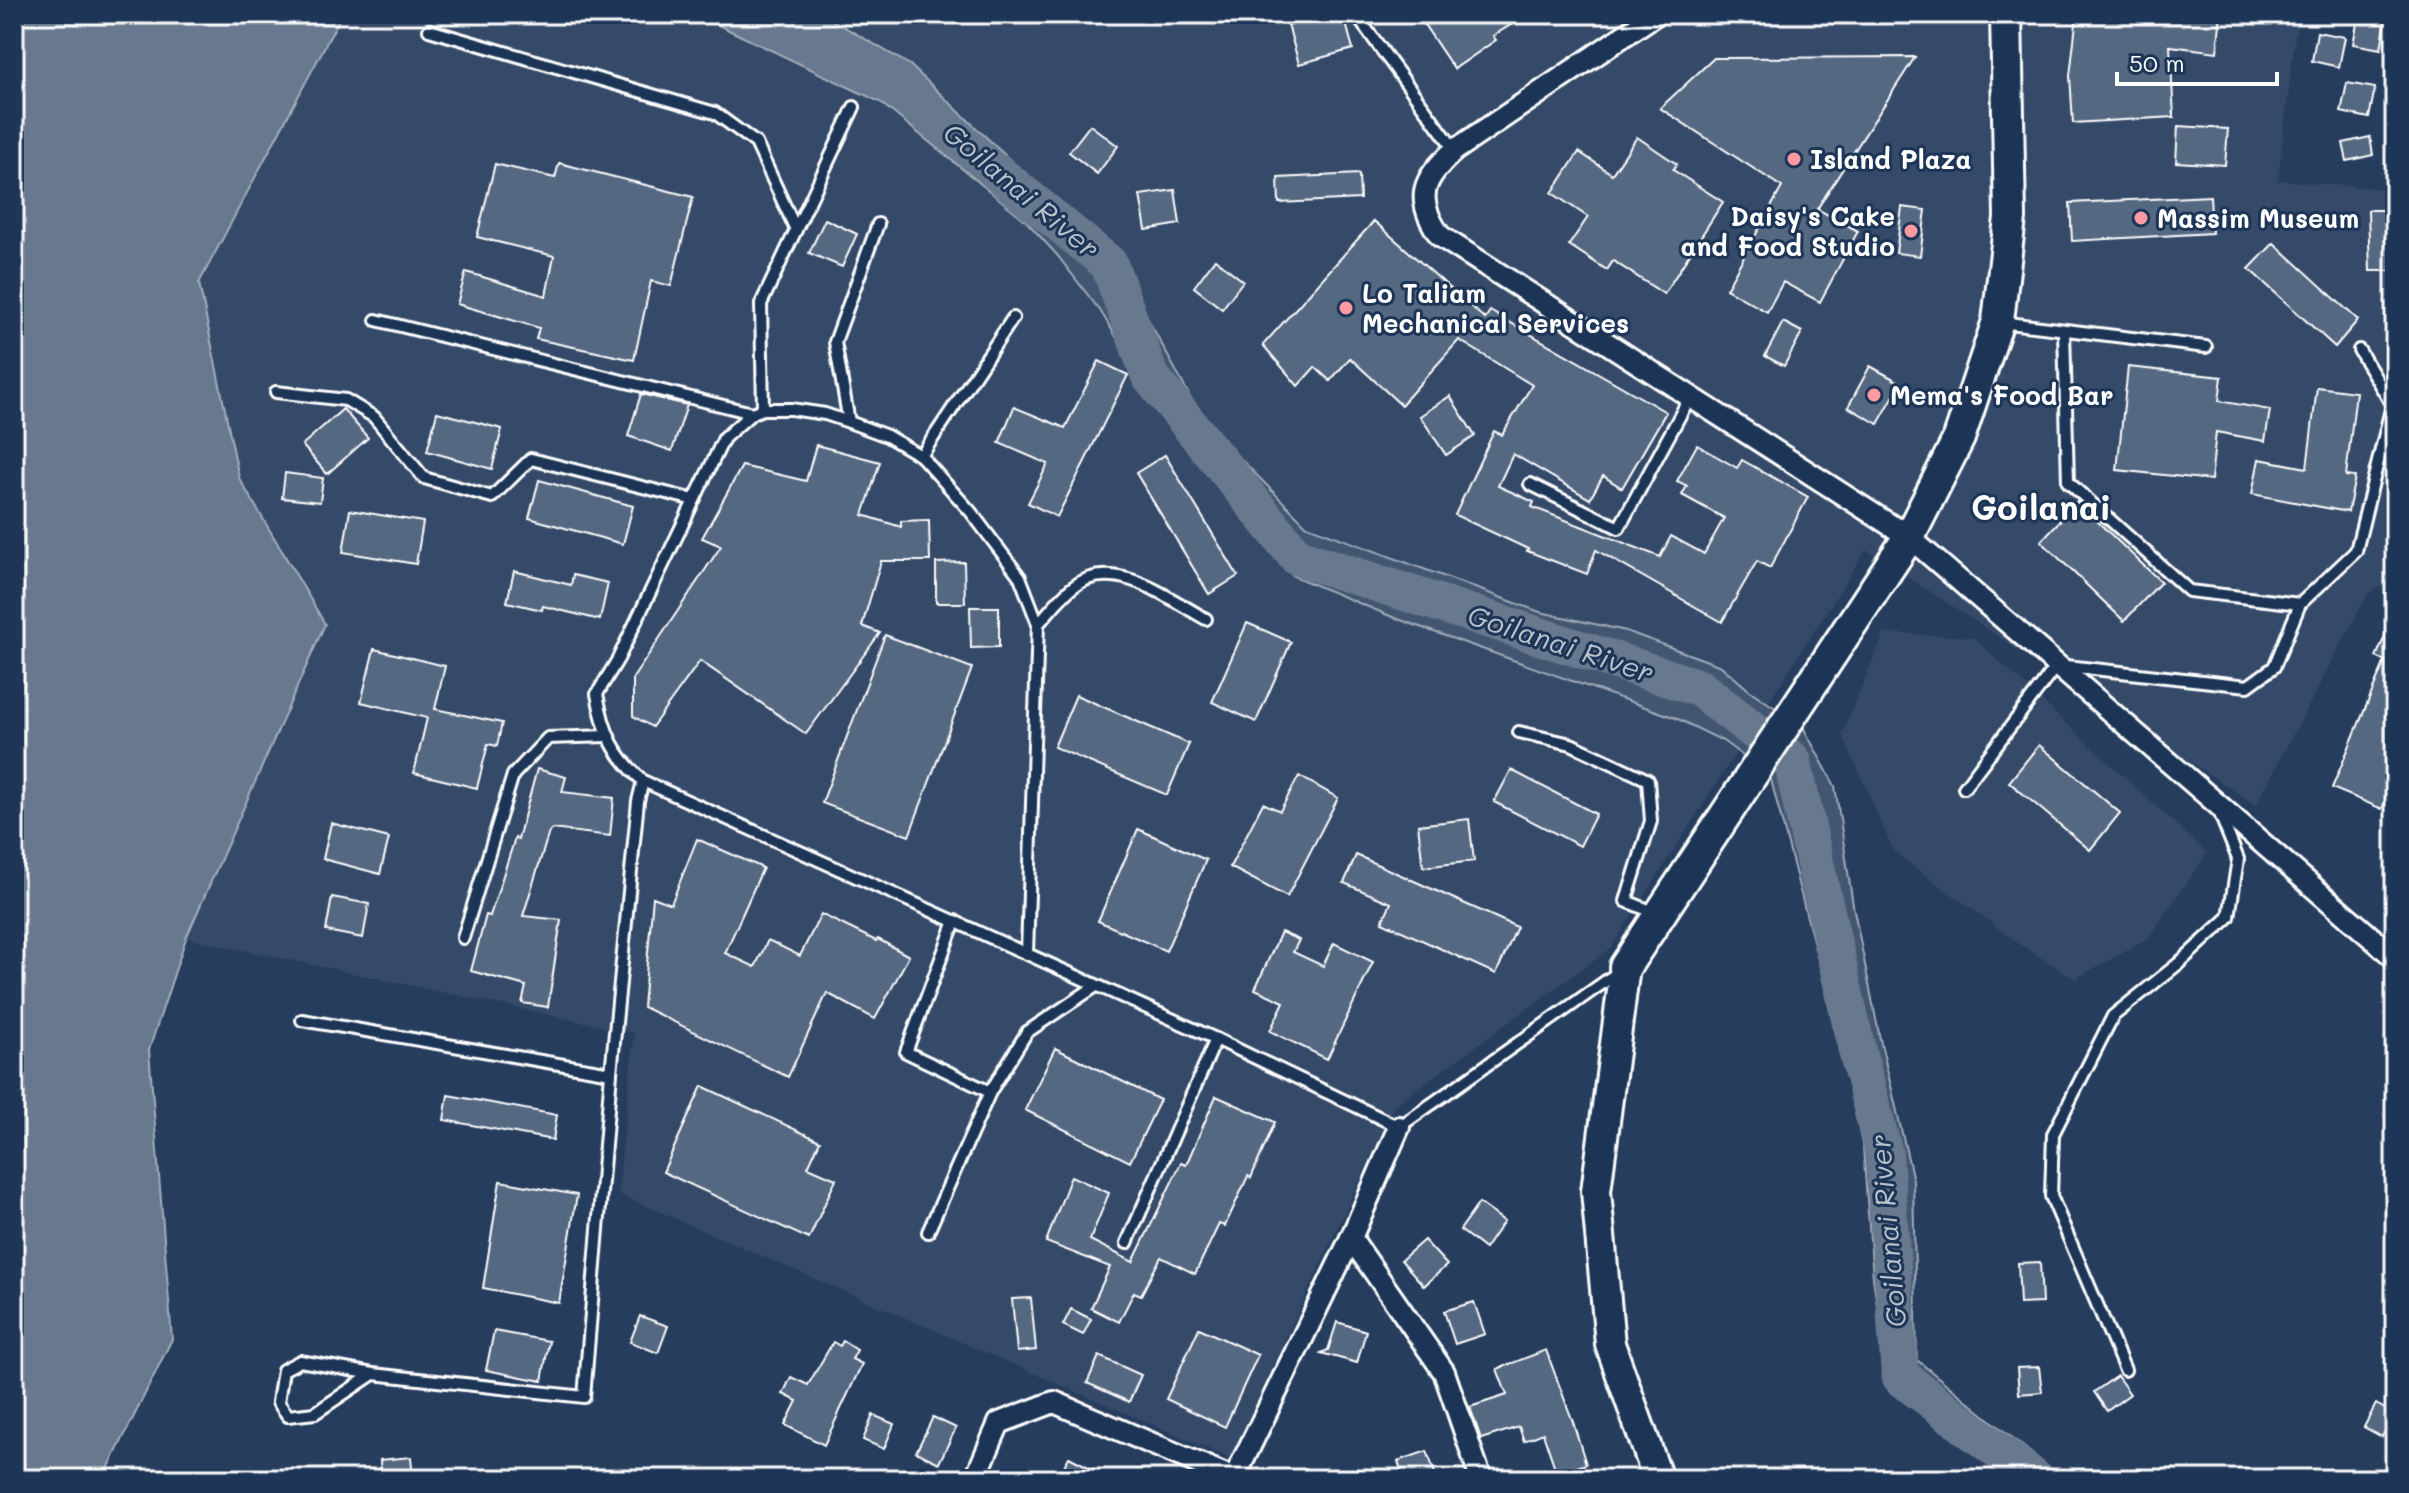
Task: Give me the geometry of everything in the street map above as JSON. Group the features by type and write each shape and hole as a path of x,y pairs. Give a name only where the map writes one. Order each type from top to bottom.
{"main road":[{"path":"1658,1479 1610,1344 1596,1191 1625,967 1909,537 1959,438 1998,321 2010,218 2006,14"}],"street":[{"path":"1656,14 1455,150 1433,169 1424,186 1425,204 1430,222 1440,236 1909,537 2395,958"},
{"path":"975,1479 999,1423 1054,1402 1234,1478 1351,1238 1399,1127"},
{"path":"1351,1238 1444,1372 1481,1479"}],"lane":[{"path":"1359,14 1362,23 1455,150"},
{"path":"429,30 715,113 756,143 796,230"},
{"path":"854,107 761,304 758,411 724,438 618,659 597,694 603,728 622,762 643,781 1216,1039 1399,1127 1625,967"},
{"path":"849,422 835,342 878,224"},
{"path":"921,456 1013,318"},
{"path":"376,320 758,411 813,412 887,436 921,456 971,512 1020,577 1038,624 1027,953"},
{"path":"1998,321 2206,347"},
{"path":"2064,330 2068,482 2189,591 2300,604"},
{"path":"1964,788 2057,665 2248,686 2274,667 2300,604 2356,551 2392,405 2359,350"},
{"path":"276,392 346,400 374,417 424,478 492,497 531,459 694,500"},
{"path":"1530,484 1619,528 1690,397"},
{"path":"1038,624 1074,585 1099,574 1137,581 1206,619"},
{"path":"1519,732 1571,744 1648,780 1651,821 1626,901 1660,915"},
{"path":"463,938 513,775 548,738 607,736"},
{"path":"373,1374 315,1413 288,1416 278,1402 283,1370 300,1361 373,1374 584,1397 611,1073 638,801 643,781"},
{"path":"2125,1370 2051,1196 2053,1134 2113,1016 2178,964 2229,917 2238,859 2217,804"},
{"path":"955,921 906,1052 990,1092"},
{"path":"928,1232 990,1092 1027,1032 1096,986"},
{"path":"302,1020 611,1073"},
{"path":"1127,1243 1216,1039"}],"shaded area":[{"path":"342,14 2298,14 2278,180 2395,190 2395,580 2368,593 2256,805 1866,550 1611,948 1395,1105 1230,1458 618,1194 634,1033 186,938 325,624 239,478 199,283"},
{"path":"1046,194 1060,202 1112,252 1203,421 1307,526 1540,612 1626,631 1721,666 1749,690 1803,727 1835,786 1853,905 1913,1180 1917,1360 2063,1479 2011,1479 1889,1391 1873,1278 1863,1148 1838,1036 1770,776 1723,741 1676,718 1395,618 1293,576 1162,413 1101,312 1057,255 1024,219"},
{"path":"1884,633 1973,637 2207,853 2148,939 2075,979 2025,948 1894,852 1842,734"}],"water":[{"path":"14,14 342,14 199,283 239,478 325,624 186,938 149,1050 172,1339 103,1479 14,1479"},
{"path":"695,14 822,14 910,65 1046,194 1024,219 880,102"}],"building":[{"path":"1285,14 1327,14 1329,21 1344,16 1353,49 1299,64"},
{"path":"1417,14 1528,14 1493,36 1496,40 1454,69"},
{"path":"2077,14 2221,14 2217,52 2170,46 2174,117 2073,123 2070,76"},
{"path":"2359,14 2386,19 2381,49 2353,44"},
{"path":"2317,32 2345,37 2339,67 2312,61"},
{"name":"Island Plaza","path":"1915,57 1817,209 1858,231 1820,302 1783,282 1767,312 1726,289 1782,187 1660,108 1714,58"},
{"path":"2347,83 2375,88 2369,118 2341,112"},
{"path":"1090,125 1118,146 1097,174 1069,152"},
{"path":"2178,126 2228,129 2225,165 2176,162"},
{"path":"1637,137 1677,164 1673,170 1723,202 1664,294 1613,261 1607,270 1569,245 1588,217 1552,193 1579,152 1612,174"},
{"path":"2370,137 2373,155 2347,161 2343,143"},
{"path":"559,163 693,197 671,286 651,281 634,360 536,339 539,328 457,304 466,272 546,296 554,256 477,237 495,164 555,178"},
{"path":"1359,174 1360,199 1279,203 1278,178"},
{"path":"1175,190 1180,224 1146,230 1140,195"},
{"name":"Massim Museum","path":"2210,196 2212,233 2072,241 2070,203"},
{"name":"Daisy's Cake and Food Studio","path":"1902,207 1926,210 1920,256 1896,253"},
{"path":"2368,210 2395,210 2395,271 2370,271"},
{"path":"825,219 857,234 842,267 809,253"},
{"path":"1374,221 1485,319 1490,311 1666,412 1622,488 1603,476 1590,499 1513,454 1498,486 1534,502 1532,507 1660,557 1671,536 1704,554 1724,518 1682,495 1687,486 1677,481 1697,445 1737,468 1742,460 1808,497 1770,568 1757,561 1722,622 1596,550 1587,574 1527,551 1455,515 1494,431 1502,435 1532,385 1459,340 1401,405 1350,358 1330,381 1315,367 1298,386 1263,345"},
{"path":"2274,243 2358,320 2335,347 2249,269"},
{"path":"1215,259 1243,281 1222,309 1194,287"},
{"path":"1783,322 1802,332 1784,366 1765,356"},
{"path":"1099,361 1128,375 1057,517 1028,503 1048,464 999,443 1014,407 1065,428"},
{"name":"Mema's Food Bar","path":"1870,366 1901,383 1878,424 1848,407"},
{"path":"2128,367 2222,377 2219,401 2270,410 2265,441 2216,432 2211,480 2117,470"},
{"path":"2317,387 2356,392 2346,476 2355,477 2348,512 2252,494 2259,459 2307,468"},
{"path":"641,394 687,405 672,451 628,436"},
{"path":"1450,396 1475,436 1446,455 1420,416"},
{"path":"343,409 368,438 327,474 302,445"},
{"path":"437,412 502,429 492,469 427,451"},
{"path":"816,445 880,462 863,515 901,527 901,521 929,520 930,561 881,561 862,626 880,633 806,734 700,661 652,727 633,716 633,678 721,546 702,538 742,466 806,481"},
{"path":"1165,455 1238,576 1209,594 1136,473"},
{"path":"285,473 323,478 320,502 282,498"},
{"path":"539,480 633,506 623,544 529,518"},
{"path":"2077,502 2161,582 2124,621 2041,541"},
{"path":"350,510 423,522 416,564 343,552"},
{"path":"964,562 965,603 936,603 936,563"},
{"path":"514,571 571,585 573,575 608,583 600,620 543,606 542,610 507,602"},
{"path":"970,607 999,607 999,647 971,648"},
{"path":"2395,613 2395,779 2382,809 2332,788 2385,661 2376,657"},
{"path":"1247,623 1291,642 1256,722 1212,702"},
{"path":"885,635 972,668 909,836 822,803"},
{"path":"374,649 445,666 435,709 502,723 497,746 488,744 477,788 414,773 427,718 361,702"},
{"path":"1076,695 1189,744 1167,795 1054,747"},
{"path":"2039,745 2120,813 2090,850 2009,782"},
{"path":"537,769 566,777 562,792 614,798 610,836 552,829 549,832 523,916 561,920 548,1007 522,1003 526,986 471,971 486,915 490,916 515,838 518,839"},
{"path":"1511,770 1596,814 1580,846 1494,802"},
{"path":"1299,776 1338,798 1287,897 1230,867 1263,803 1280,811"},
{"path":"1469,819 1474,861 1423,867 1418,825"},
{"path":"331,823 389,838 380,874 323,859"},
{"path":"1138,829 1206,860 1166,951 1098,921"},
{"path":"697,839 763,868 725,953 755,967 768,940 800,956 821,914 909,956 875,1019 827,993 788,1077 643,1007 653,897 671,904"},
{"path":"1356,855 1517,927 1496,974 1382,922 1391,903 1344,883"},
{"path":"332,897 369,904 363,938 326,931"},
{"path":"1281,932 1299,940 1293,952 1323,966 1334,943 1373,962 1327,1059 1270,1031 1284,1002 1255,989"},
{"path":"1055,1048 1160,1100 1130,1162 1025,1110"},
{"path":"702,1086 820,1141 808,1167 836,1179 809,1239 663,1172"},
{"path":"448,1095 557,1115 553,1140 444,1120"},
{"path":"1216,1096 1275,1122 1251,1178 1248,1176 1225,1226 1219,1224 1195,1274 1161,1257 1141,1295 1134,1292 1119,1322 1091,1308 1110,1267 1046,1242 1071,1176 1109,1193 1090,1240 1133,1262 1181,1163 1186,1165"},
{"path":"500,1181 577,1195 559,1303 483,1288"},
{"path":"1479,1203 1504,1221 1485,1249 1460,1230"},
{"path":"1424,1240 1447,1265 1424,1286 1401,1260"},
{"path":"2040,1262 2042,1303 2020,1304 2018,1263"},
{"path":"1031,1298 1036,1350 1017,1352 1012,1299"},
{"path":"1474,1302 1485,1334 1455,1344 1444,1311"},
{"path":"1071,1309 1091,1319 1083,1335 1063,1325"},
{"path":"640,1316 668,1326 658,1353 630,1342"},
{"path":"1337,1322 1366,1331 1357,1363 1321,1353 1328,1350"},
{"path":"1199,1328 1258,1355 1225,1427 1166,1399"},
{"path":"494,1331 549,1341 542,1381 486,1370"},
{"path":"843,1341 857,1350 852,1359 862,1364 824,1445 785,1425 797,1401 783,1394 791,1377 808,1385 833,1342 840,1346"},
{"path":"1546,1350 1586,1464 1557,1474 1543,1433 1524,1441 1519,1427 1481,1439 1470,1407 1507,1395 1497,1369"},
{"path":"1099,1356 1141,1375 1129,1402 1087,1383"},
{"path":"2039,1367 2042,1392 2019,1394 2017,1368"},
{"path":"2117,1376 2130,1394 2107,1411 2094,1392"},
{"path":"2376,1404 2394,1414 2382,1437 2364,1427"},
{"path":"873,1415 894,1424 884,1449 863,1440"},
{"path":"933,1417 956,1428 939,1463 916,1452"},
{"path":"1427,1451 1437,1479 1404,1479 1398,1461"},
{"path":"411,1457 413,1479 381,1479 380,1460"},
{"path":"1069,1457 1112,1479 1057,1479"}],"waterway":[{"name":"Goilanai River","path":"998,173 1109,264 1150,376 1297,557 1699,688 1792,760 1856,1046 1884,1154 1900,1376 2035,1479"}],"place":[{"name":"Island Plaza","path":"1794,159"},
{"name":"Massim Museum","path":"2141,218"},
{"name":"Daisy's Cake and Food Studio","path":"1911,231"},
{"name":"Lo Taliam Mechanical Services","path":"1346,308"},
{"name":"Mema's Food Bar","path":"1874,395"}],"district":[{"name":"Goilanai","path":"2041,506"}]}
